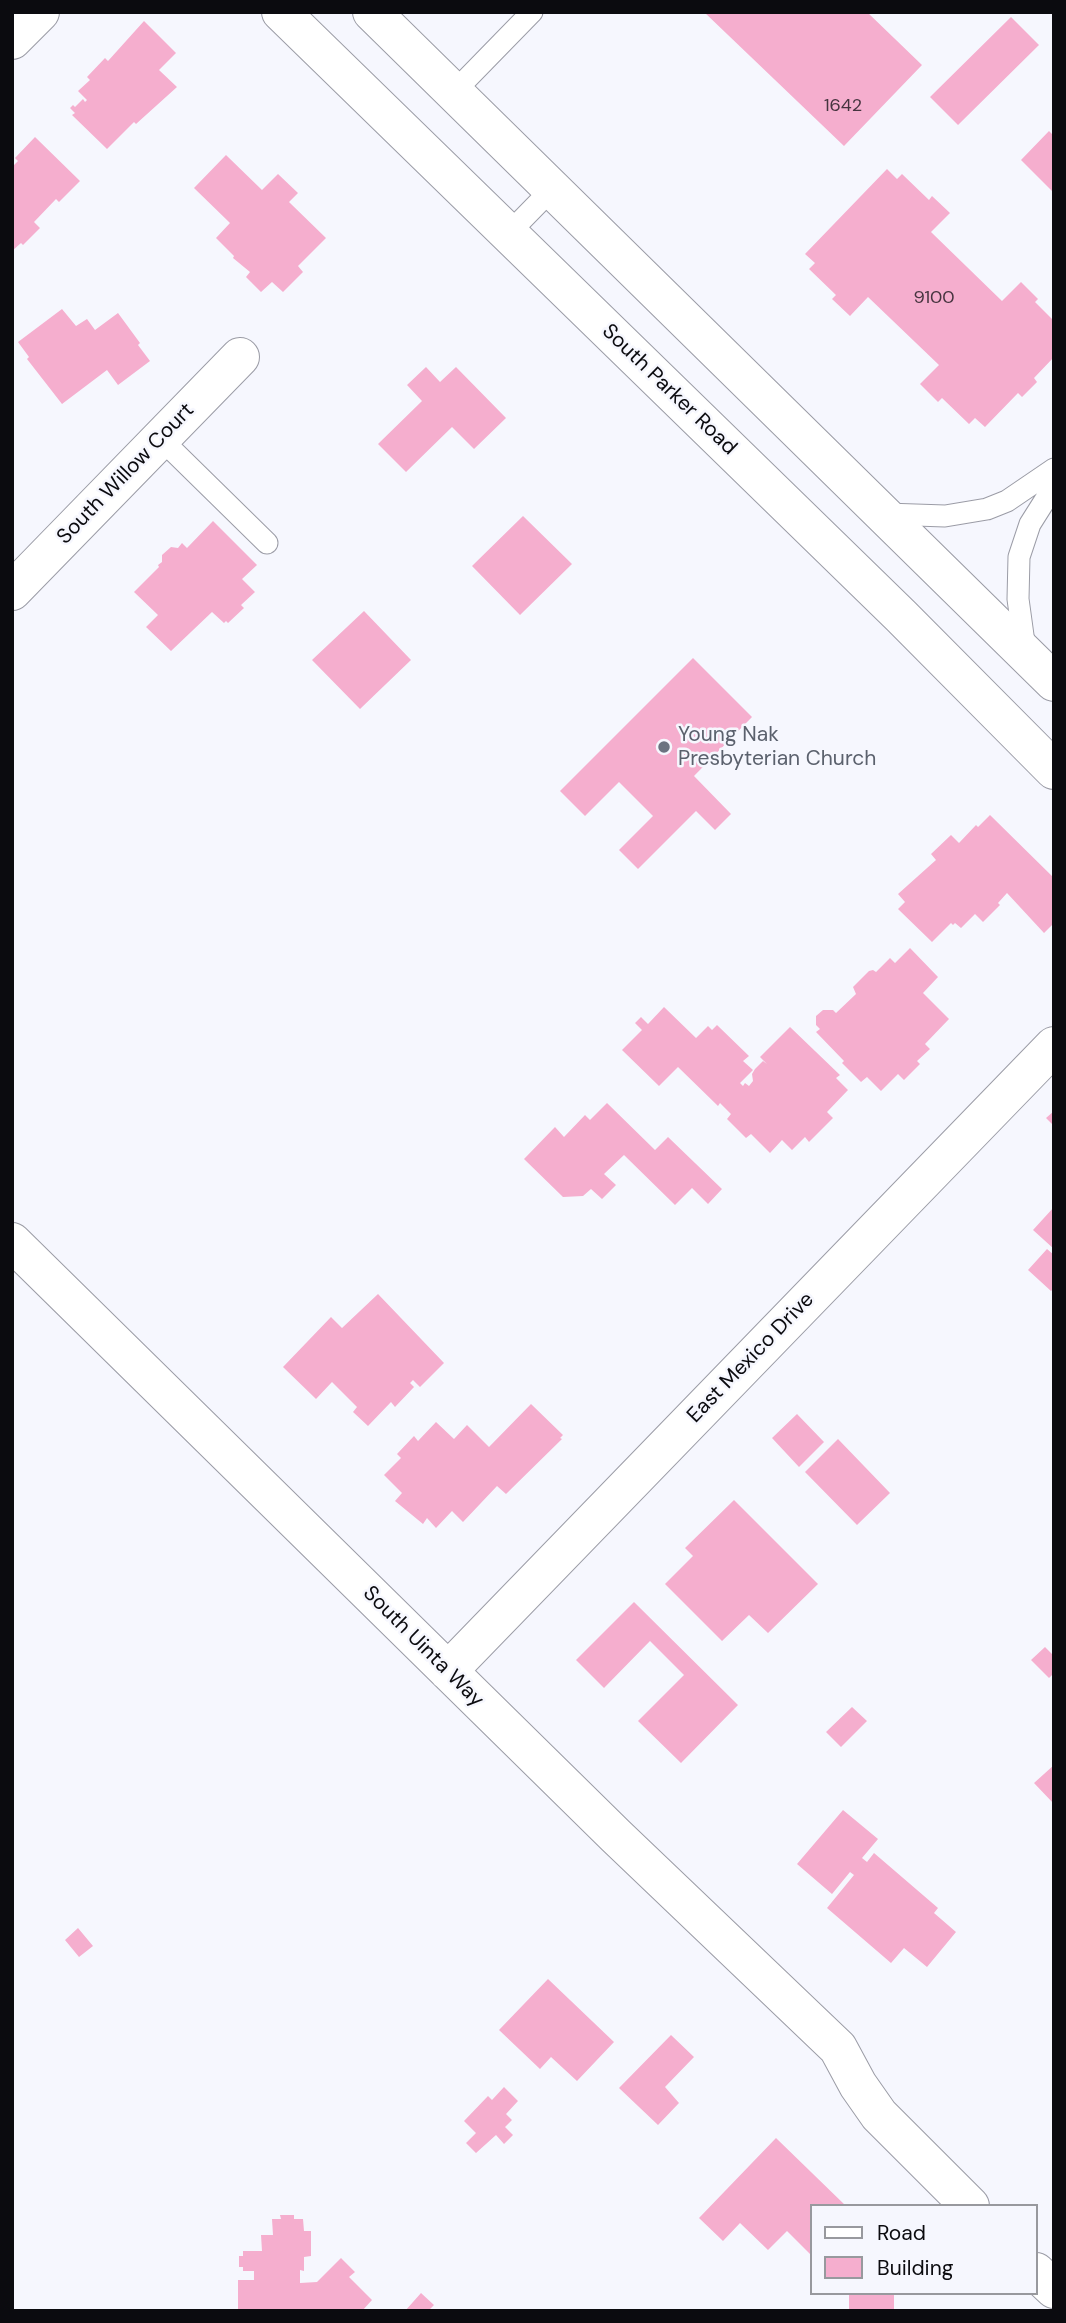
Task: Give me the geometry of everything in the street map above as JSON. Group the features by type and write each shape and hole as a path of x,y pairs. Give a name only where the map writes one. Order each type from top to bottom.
{"street":[{"path":"12,40 40,12"},
{"name":"South Parker Road","path":"281,12 901,616 1054,770"},
{"path":"372,12 1054,682"},
{"name":"South Willow Court","path":"12,591 240,357"},
{"name":"East Mexico Drive","path":"448,1671 1054,1046"},
{"name":"South Uinta Way","path":"12,1242 616,1836 838,2048 858,2085 879,2115 968,2204"},
{"path":"1038,2274 1054,2289"}],"lane":[{"path":"454,92 532,12"},
{"path":"509,233 552,188"},
{"path":"160,438 267,543"},
{"path":"883,514 945,516 987,509 1007,501 1054,469"},
{"path":"1026,655 1018,599 1019,557 1030,524 1054,485"}],"building":[{"path":"704,12 867,12 922,65 844,146"},
{"path":"1011,17 1039,45 958,125 930,97"},
{"path":"144,21 176,53 159,70 177,87 136,124 134,122 107,149 72,115 75,113 70,108 83,99 85,102 87,100 78,91 90,80 87,77 105,58 108,61"},
{"path":"1049,131 1054,136 1054,193 1021,160"},
{"path":"35,137 80,181 59,202 56,199 34,222 40,228 23,245 21,243 12,251 12,167 18,161 15,158"},
{"path":"226,155 262,190 278,174 298,193 289,202 326,238 298,266 303,272 283,292 272,282 261,292 246,277 250,272 233,258 216,238 230,223 194,188"},
{"path":"887,169 897,179 902,174 929,200 932,196 950,213 931,232 1002,301 1021,282 1038,299 1035,302 1054,321 1054,357 1034,378 1037,382 1022,397 1018,393 985,427 975,418 969,424 942,398 938,402 920,384 939,365 868,297 850,316 832,299 836,295 809,269 815,263 805,254"},
{"path":"62,309 76,326 87,319 95,330 118,313 150,361 118,385 107,370 62,404 27,359 29,357 18,342"},
{"path":"426,367 440,382 456,367 506,418 474,449 452,427 406,472 378,444 422,401 407,385"},
{"path":"523,516 572,564 520,615 472,566"},
{"path":"213,521 257,565 242,579 255,592 241,605 244,608 228,623 224,623 212,612 171,651 146,627 158,615 134,592 159,567 162,555 171,547 178,548 182,543 187,548"},
{"path":"364,611 411,660 360,709 312,660"},
{"name":"Young Nak Presbyterian Church","path":"693,658 752,717 694,776 731,814 715,830 696,811 638,869 619,850 653,816 619,782 585,816 560,791"},
{"path":"990,815 1054,878 1054,923 1044,933 1007,893 998,903 1000,905 983,922 975,914 961,928 951,923 932,942 898,909 905,902 898,894 936,860 931,854 951,835 959,843"},
{"path":"910,948 938,977 923,993 949,1019 925,1044 930,1049 917,1061 920,1064 904,1080 898,1074 881,1091 867,1077 861,1082 842,1063 844,1061 816,1032 820,1029 816,1025 816,1016 823,1010 833,1010 836,1013 856,994 853,987 869,971 876,972 890,958 895,963"},
{"path":"664,1007 696,1038 708,1026 712,1030 717,1025 749,1056 743,1061 753,1070 740,1083 743,1086 745,1083 749,1086 753,1081 752,1074 763,1061 767,1064 760,1057 790,1027 840,1075 836,1078 848,1090 827,1112 833,1118 809,1142 805,1137 792,1150 782,1140 770,1153 751,1134 746,1138 727,1119 731,1114 720,1103 718,1106 678,1067 659,1086 622,1050 642,1030 635,1023 641,1017 648,1024"},
{"path":"607,1103 655,1150 668,1137 722,1189 708,1204 692,1188 675,1205 624,1155 604,1174 616,1185 602,1199 591,1189 583,1196 563,1197 524,1159 555,1127 564,1137 585,1115 590,1120"},
{"path":"1054,1111 1054,1126 1046,1118"},
{"path":"1054,1207 1054,1249 1033,1230"},
{"path":"1047,1249 1054,1255 1054,1288 1051,1291 1028,1270"},
{"path":"378,1294 444,1363 420,1387 413,1380 410,1383 414,1387 395,1407 391,1402 368,1426 353,1412 357,1407 332,1382 316,1399 283,1367 331,1317 342,1328"},
{"path":"531,1404 563,1435 560,1438 562,1439 506,1494 497,1486 463,1522 452,1511 436,1528 427,1518 423,1524 395,1501 402,1493 384,1475 401,1458 397,1454 414,1436 418,1441 436,1422 454,1439 467,1425 489,1447"},
{"path":"797,1414 824,1442 799,1467 772,1438"},
{"path":"838,1439 890,1493 857,1525 805,1472"},
{"path":"734,1500 818,1584 768,1633 749,1615 722,1641 665,1584 693,1556 685,1548"},
{"path":"634,1602 738,1705 681,1763 638,1721 684,1675 650,1641 604,1688 576,1660"},
{"path":"1045,1647 1054,1656 1054,1673 1049,1678 1031,1660"},
{"path":"852,1707 867,1721 841,1747 826,1732"},
{"path":"1054,1765 1054,1804 1034,1783"},
{"path":"843,1810 878,1839 862,1858 867,1862 874,1853 938,1908 934,1913 956,1932 927,1967 904,1948 891,1963 827,1908 854,1875 850,1872 832,1894 797,1864"},
{"path":"78,1928 93,1946 79,1957 65,1940"},
{"path":"548,1979 614,2042 577,2081 551,2057 540,2069 499,2030"},
{"path":"671,2035 694,2057 665,2087 679,2103 658,2125 619,2088"},
{"path":"504,2087 518,2101 506,2114 512,2120 505,2127 513,2135 504,2144 496,2135 476,2153 466,2143 476,2133 464,2121 488,2096 492,2100"},
{"path":"776,2138 844,2204 810,2204 810,2254 787,2231 768,2250 740,2223 723,2241 699,2218"},
{"path":"280,2215 294,2215 294,2219 303,2219 304,2231 311,2231 311,2256 304,2257 304,2271 300,2270 300,2283 317,2282 341,2258 355,2272 349,2277 372,2300 362,2311 238,2311 238,2280 254,2280 254,2271 243,2271 243,2267 239,2267 239,2256 243,2256 243,2251 262,2251 261,2235 273,2235 272,2219 281,2219"},
{"path":"421,2293 434,2305 428,2311 405,2311"},
{"path":"849,2295 894,2295 894,2311 849,2311"}],"place":[{"name":"Young Nak Presbyterian Church","path":"664,747"}]}
